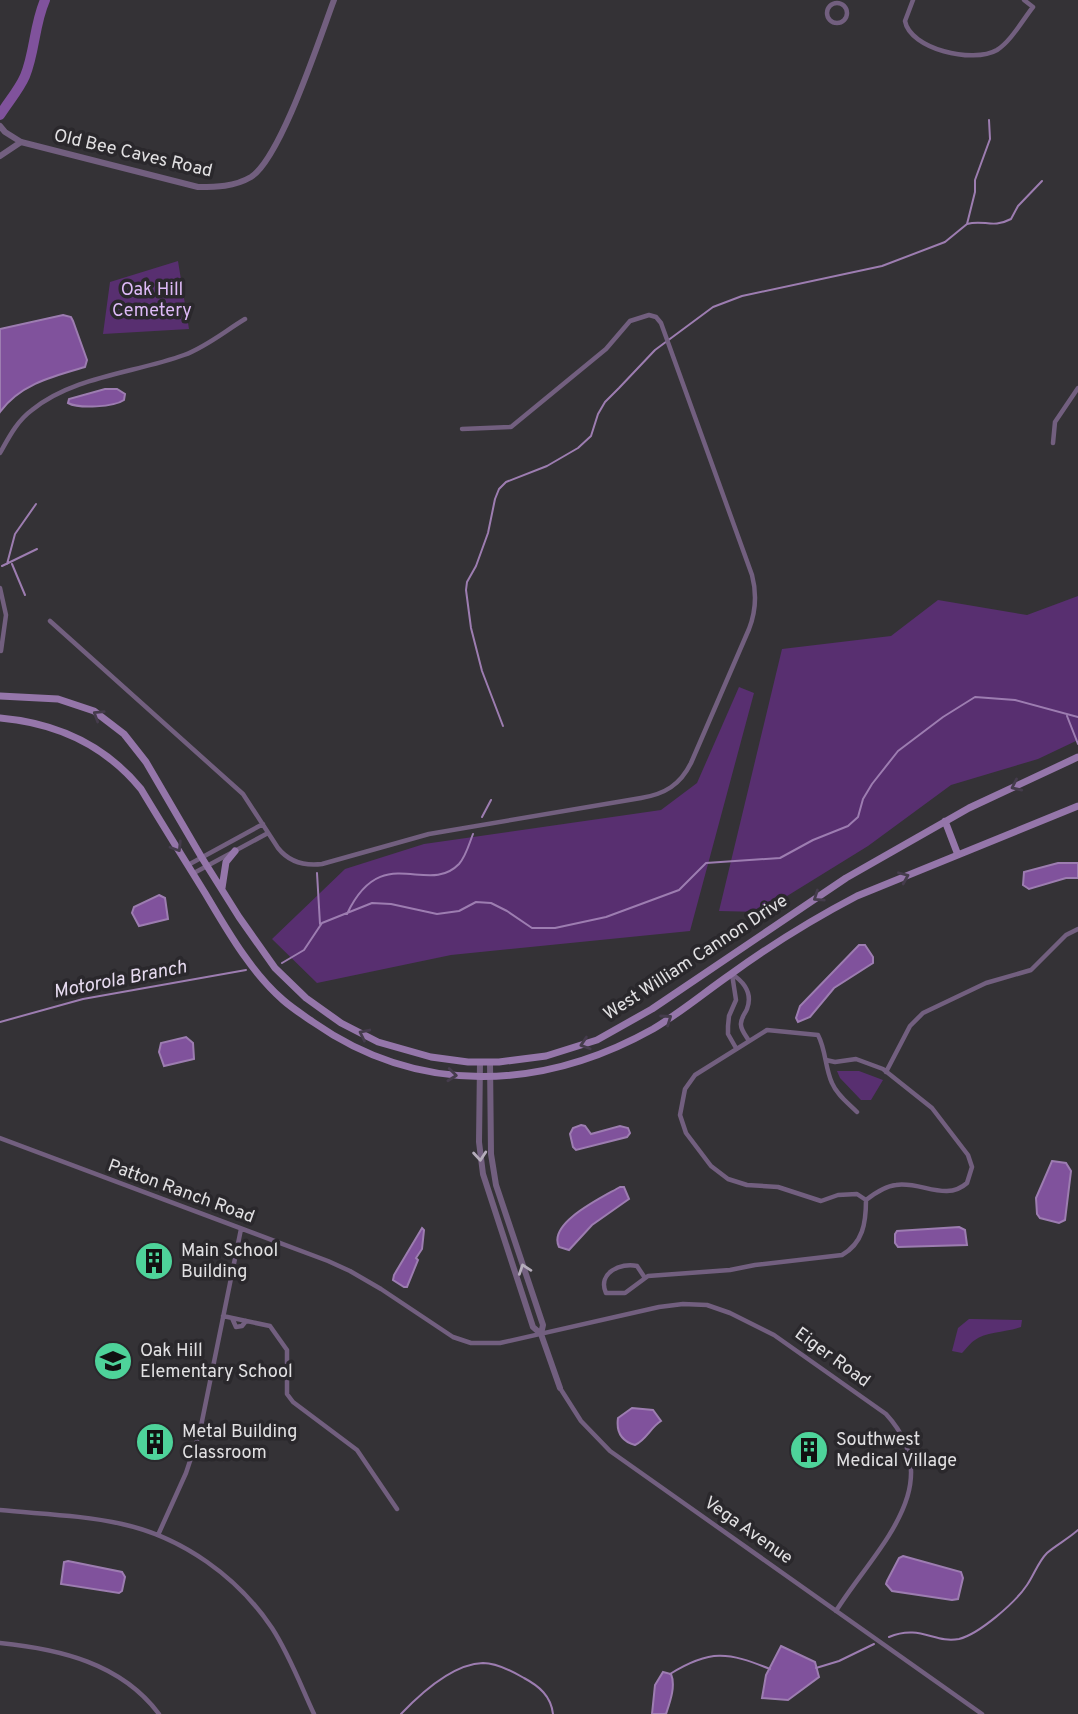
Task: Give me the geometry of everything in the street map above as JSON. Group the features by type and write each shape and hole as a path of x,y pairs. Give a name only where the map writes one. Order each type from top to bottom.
{"main road":[{"name":"West William Cannon Drive","path":"0,695 58,699 94,711 124,734 146,762 206,866 275,968 310,1000 341,1023 389,1045 431,1057 480,1062 546,1056 597,1040 652,1009 846,878 969,808 1078,757"},
{"name":"West William Cannon Drive","path":"0,718 26,721 64,732 111,759 126,772 141,789 230,936 282,1000 349,1045 391,1062 434,1073 479,1077 547,1071 601,1054 654,1028 732,973 828,911 1078,806"},
{"path":"945,821 958,855"},
{"path":"222,888 226,862 235,851"},
{"path":"725,960 732,973"},
{"path":"299,1012 310,1000"}],"street":[{"name":"Old Bee Caves Road","path":"0,126 20,142 198,187 223,188 252,176 275,148 334,0"},
{"path":"913,0 906,16 905,24 909,31 936,49 957,55 981,56 1000,47 1033,8 1024,0"},
{"path":"843,2 846,18 838,23 832,21 828,15 830,7 843,2"},
{"path":"0,156 20,142"},
{"path":"50,621 243,794 284,855 297,862 317,865 429,834 652,796 667,791 682,778 691,763 749,629 755,598 752,575 659,320 652,316 634,318 606,349 509,428 462,429"},
{"path":"0,453 13,430 31,411 59,394 185,355 211,342 245,319"},
{"path":"1053,443 1055,422 1078,388"},
{"path":"0,588 6,615 1,651"},
{"path":"188,865 263,824"},
{"path":"193,873 268,833"},
{"path":"886,1072 910,1026 923,1013 986,983 1031,970 1066,935 1078,929"},
{"path":"732,973 744,983 749,995 749,1005 740,1022 749,1041"},
{"path":"732,973 736,1000 729,1016 728,1034 736,1049"},
{"path":"857,1112 839,1096 832,1084 818,1035 767,1030 695,1075 685,1089 680,1115 686,1133 710,1166 728,1179 747,1185 778,1187 821,1201 838,1195 857,1194 866,1200"},
{"path":"826,1060 835,1062 856,1059 886,1072 932,1108 968,1154 972,1167 971,1176 962,1188 954,1191 895,1185 877,1191 866,1200"},
{"name":"Vega Avenue","path":"480,1062 480,1160 485,1186 533,1327 541,1334 560,1388 581,1421 610,1451 982,1714"},
{"name":"Vega Avenue","path":"490,1062 490,1145 493,1170 543,1325 541,1334"},
{"name":"Patton Ranch Road","path":"0,1138 351,1271 443,1332 462,1341 500,1343 541,1334"},
{"path":"645,1278 637,1266 628,1264 615,1268 605,1278 603,1287 606,1293 625,1293 648,1276 730,1270 842,1255 854,1249 862,1234 866,1200"},
{"path":"158,1535 194,1451 241,1230"},
{"name":"Eiger Road","path":"541,1334 672,1305 707,1306 730,1313 774,1335 886,1414 900,1432 911,1454 912,1480 908,1498 902,1514 836,1611"},
{"path":"223,1316 270,1326 287,1350 287,1394 293,1402 357,1450 397,1509"},
{"path":"0,1510 123,1524 180,1545 218,1570 260,1612 277,1636 314,1714"},
{"path":"0,1643 53,1650 92,1663 130,1686 159,1714"}],"green space":[{"name":"Oak Hill Cemetery","path":"178,261 189,329 103,334 110,282"},
{"path":"1078,596 1078,740 1038,759 951,785 868,846 761,912 719,911 782,649 891,636 938,600 1027,615"},
{"path":"739,687 754,693 690,931 451,955 317,983 272,939 345,869 424,844 661,810 697,783"},
{"path":"837,1071 859,1071 883,1080 871,1100 861,1100 840,1078"},
{"path":"969,1319 1022,1320 1021,1327 979,1337 962,1353 952,1351 958,1328"}],"shaded area":[{"path":"63,315 71,317 73,321 87,360 85,367 28,388 17,394 0,412 0,329"},
{"path":"105,389 117,389 125,394 124,400 96,406 68,403 69,399"},
{"path":"1058,863 1078,863 1078,878 1066,878 1029,889 1023,885 1024,872"},
{"path":"159,895 165,898 168,919 139,926 132,913 134,907"},
{"path":"859,945 865,945 873,957 873,963 834,988 810,1017 798,1022 796,1018 800,1006"},
{"path":"186,1037 193,1043 194,1059 164,1066 159,1052 161,1043"},
{"path":"581,1125 591,1134 620,1126 628,1128 630,1133 627,1137 576,1150 570,1134 573,1128"},
{"path":"1052,1161 1066,1163 1071,1171 1065,1220 1059,1223 1040,1218 1037,1214 1036,1198"},
{"path":"624,1187 629,1199 592,1225 569,1250 559,1247 557,1238 569,1220"},
{"path":"959,1227 965,1230 967,1245 898,1247 895,1243 897,1231"},
{"path":"422,1228 422,1249 416,1258 418,1260 407,1287 404,1287 393,1280 394,1275"},
{"path":"632,1408 653,1410 661,1421 635,1445 623,1438 618,1428 618,1418"},
{"path":"903,1556 961,1572 963,1578 958,1599 892,1591 886,1584 899,1558"},
{"path":"64,1562 122,1572 125,1577 122,1591 119,1593 61,1584"},
{"path":"781,1646 815,1662 819,1677 788,1700 762,1698 766,1675"},
{"path":"663,1672 671,1674 671,1699 666,1714 652,1714 655,1685"}],"waterway":[{"path":"0,115 25,76 45,0"},
{"path":"503,726 482,671 471,628 466,590 488,533 499,489 506,482 547,466 578,448 591,436 605,402 655,350 713,307 742,296 882,266 945,242 967,224 975,192 975,180 990,139 989,120"},
{"path":"967,224 993,224 1011,219 1018,206 1042,181"},
{"path":"7,564 15,534 36,504"},
{"path":"2,566 37,549"},
{"path":"12,564 25,595"},
{"name":"Motorola Branch","path":"282,963 304,950 322,923 372,903 391,904 437,914 459,911 476,902 491,903 532,928 555,928 606,917 679,890 706,863 780,858 813,840 848,826 858,817 863,799 872,784 898,751 975,697 1015,700 1078,717"},
{"path":"1067,716 1078,744"},
{"path":"482,817 491,800"},
{"path":"347,914 361,892 375,880 389,874 446,873 459,864 473,834"},
{"path":"317,873 320,924"},
{"name":"Motorola Branch","path":"0,1022 83,999 246,970"},
{"path":"889,1637 918,1633 950,1640 976,1631 996,1617 1021,1592 1047,1553 1078,1530"},
{"path":"816,1668 839,1661 874,1644"},
{"path":"670,1674 697,1660 719,1656 742,1659 770,1669"},
{"path":"401,1714 418,1697 449,1674 460,1668 483,1663 504,1668 535,1684 547,1697 553,1714"}],"place":[{"name":"Main School Building","path":"154,1261"},
{"name":"Oak Hill Elementary School","path":"113,1361"},
{"name":"Metal Building Classroom","path":"155,1442"},
{"name":"Southwest Medical Village","path":"809,1450"}]}
